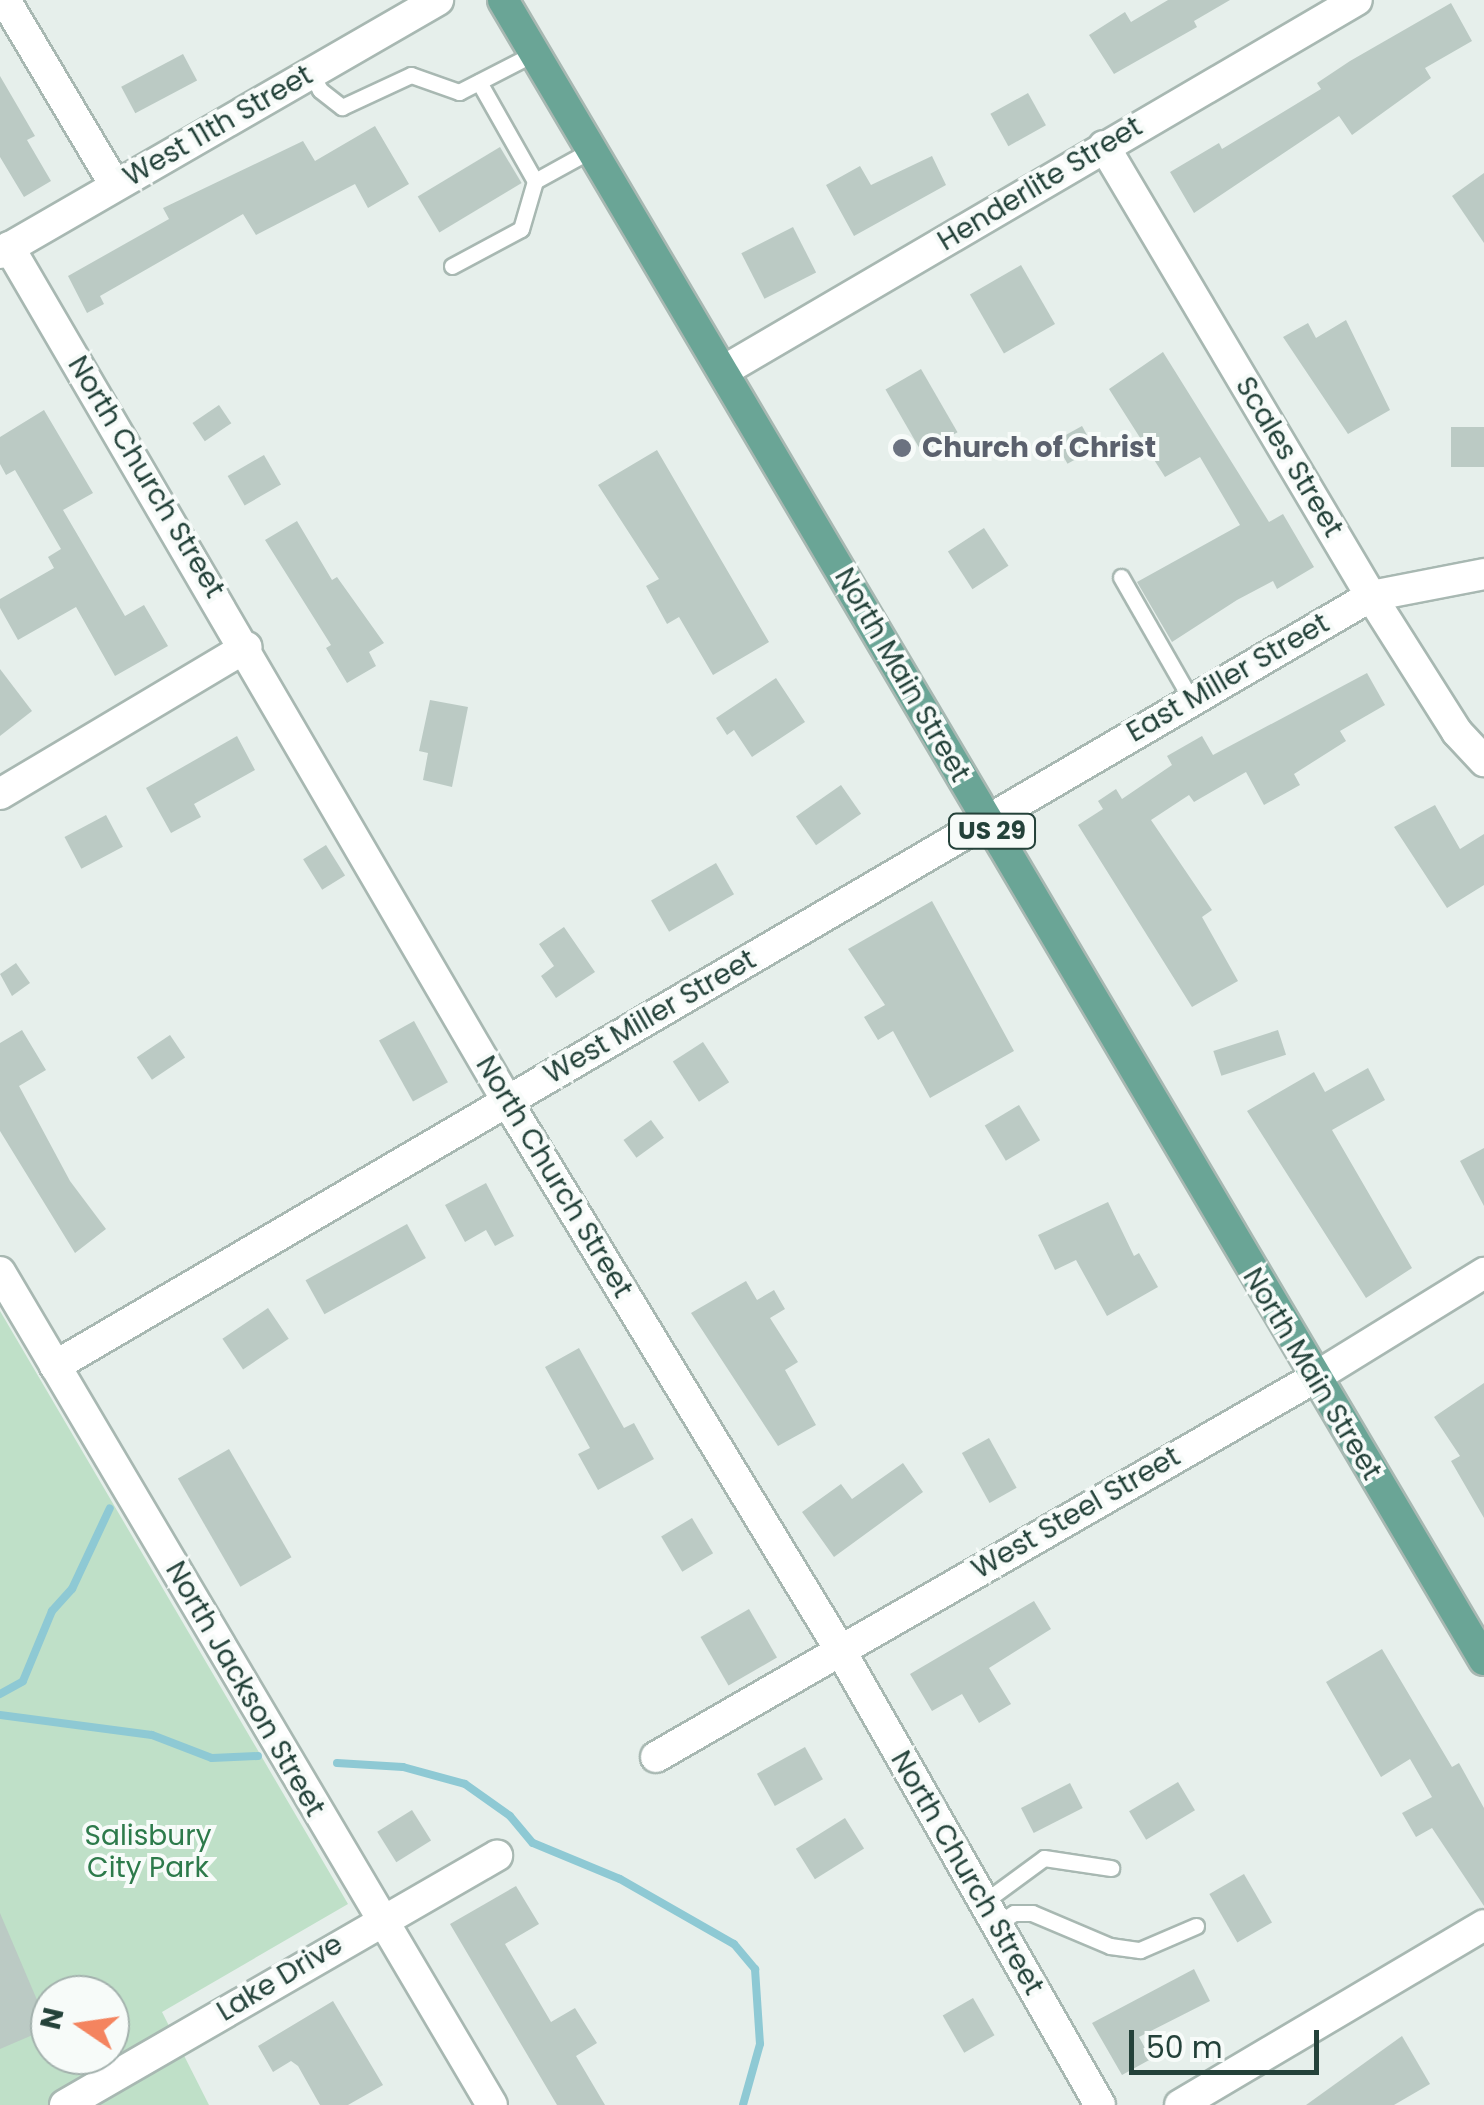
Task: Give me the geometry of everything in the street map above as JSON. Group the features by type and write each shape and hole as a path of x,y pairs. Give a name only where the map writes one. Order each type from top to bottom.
{"main road":[{"name":"North Main Street","path":"503,0 726,370 1314,1378 1484,1660"}],"street":[{"path":"5,0 115,185"},
{"name":"West 11th Street","path":"4,250 438,0"},
{"name":"Henderlite Street","path":"726,370 1357,0"},
{"name":"Scales Street","path":"1104,146 1371,596 1457,732 1484,762"},
{"name":"North Church Street","path":"4,250 247,647 507,1101 839,1648 1100,2105"},
{"name":"East Miller Street","path":"986,819 1371,596 1484,574"},
{"path":"0,794 247,647"},
{"name":"West Miller Street","path":"55,1366 986,819"},
{"name":"North Jackson Street","path":"0,1272 492,2105"},
{"name":"West Steel Street","path":"839,1648 1314,1378 1484,1273"},
{"path":"656,1757 839,1648"},
{"name":"Lake Drive","path":"65,2105 380,1918 497,1856"},
{"path":"1180,2105 1484,1925"}],"lane":[{"path":"311,73 320,90 342,107 411,75 459,92 535,53"},
{"path":"480,82 535,181"},
{"path":"452,266 521,229 535,181 592,149"},
{"path":"1120,577 1191,699"},
{"path":"990,1913 1030,1862 1111,1868"},
{"path":"990,1913 1032,1913 1110,1946 1140,1950 1196,1926"}],"green space":[{"name":"Salisbury City Park","path":"0,1311 348,1904 162,2012 209,2105 0,2105"}],"building":[{"path":"1168,0 1230,0 1194,21 1197,27 1114,74 1089,35 1125,12 1131,22"},
{"path":"1451,3 1472,41 1425,68 1431,78 1352,135 1339,116 1194,213 1170,172 1219,143 1222,149 1321,89 1317,83 1350,61"},
{"path":"183,54 197,80 135,113 121,87"},
{"path":"0,76 35,136 27,140 51,181 24,197 0,157"},
{"path":"1028,93 1046,125 1008,146 990,114"},
{"path":"375,126 409,184 368,208 355,184 256,235 243,214 100,296 104,304 87,313 68,276 169,219 163,208 303,141 315,161"},
{"path":"500,147 522,183 439,232 418,196"},
{"path":"932,156 946,185 854,236 826,185 860,166 871,185"},
{"path":"1484,173 1484,243 1452,196"},
{"path":"793,227 816,272 764,299 741,253"},
{"path":"1021,265 1055,324 1004,353 970,295"},
{"path":"1346,320 1390,410 1348,434 1283,337 1308,323 1316,338"},
{"path":"1163,352 1269,522 1283,514 1314,567 1277,589 1273,581 1237,600 1172,642 1137,582 1240,525 1200,457 1165,477 1109,389"},
{"path":"921,369 958,432 922,453 885,390"},
{"path":"219,405 231,423 205,441 192,423"},
{"path":"44,410 93,493 63,510 125,616 144,605 168,646 115,676 76,607 18,640 0,608 0,599 54,568 48,557 61,549 15,470 6,475 0,464 0,437"},
{"path":"1082,426 1095,449 1067,464 1055,441"},
{"path":"1451,427 1484,427 1484,467 1451,467"},
{"path":"657,450 769,642 713,675 679,617 667,624 646,586 659,579 598,485"},
{"path":"264,455 281,484 245,505 228,476"},
{"path":"297,521 332,580 337,577 384,643 369,652 376,666 347,683 326,648 331,645 265,540"},
{"path":"984,528 1009,566 972,589 948,551"},
{"path":"0,669 32,711 0,736"},
{"path":"1367,673 1385,705 1340,731 1346,741 1294,774 1300,785 1264,805 1246,772 1194,802 1189,795 1151,820 1212,910 1202,917 1238,981 1192,1007 1078,825 1103,809 1098,801 1116,789 1122,799 1172,765 1167,756 1202,736 1213,755"},
{"path":"776,678 805,722 752,757 734,730 727,735 716,718"},
{"path":"430,700 468,707 452,787 423,780 428,753 419,751"},
{"path":"237,736 255,770 194,804 201,817 171,833 146,788"},
{"path":"841,785 861,814 816,845 796,817"},
{"path":"1435,805 1460,849 1484,834 1484,885 1447,908 1394,827"},
{"path":"106,815 123,847 81,869 65,837"},
{"path":"326,845 345,876 322,890 303,859"},
{"path":"716,863 734,894 669,932 651,900"},
{"path":"932,901 1014,1051 930,1098 893,1031 878,1040 864,1017 885,1005 848,949"},
{"path":"564,927 595,972 556,998 541,976 554,966 539,944"},
{"path":"16,963 30,983 12,996 0,974"},
{"path":"414,1021 448,1082 413,1102 379,1040"},
{"path":"22,1030 46,1070 19,1086 70,1181 106,1229 75,1253 0,1131 0,1043"},
{"path":"1278,1030 1286,1055 1221,1076 1213,1051"},
{"path":"170,1035 185,1057 152,1080 137,1057"},
{"path":"703,1042 729,1082 699,1102 673,1062"},
{"path":"1368,1068 1385,1100 1332,1130 1412,1268 1366,1298 1247,1111 1314,1072 1325,1092"},
{"path":"1019,1105 1040,1140 1006,1161 985,1126"},
{"path":"651,1120 664,1138 636,1158 623,1140"},
{"path":"1484,1148 1484,1206 1460,1161"},
{"path":"486,1183 514,1236 495,1246 486,1230 465,1242 445,1205"},
{"path":"1108,1202 1134,1256 1139,1253 1158,1287 1107,1316 1076,1260 1055,1270 1038,1235"},
{"path":"407,1224 426,1258 324,1314 306,1280"},
{"path":"746,1281 757,1300 774,1290 785,1309 770,1318 798,1362 785,1370 816,1425 778,1446 691,1313"},
{"path":"268,1308 289,1339 243,1369 222,1339"},
{"path":"579,1348 624,1428 634,1423 654,1459 598,1490 578,1454 590,1448 545,1367"},
{"path":"1484,1383 1484,1518 1451,1461 1460,1456 1434,1417"},
{"path":"989,1438 1017,1488 990,1503 962,1453"},
{"path":"229,1449 292,1557 240,1587 178,1478"},
{"path":"903,1463 923,1492 834,1557 802,1512 841,1484 852,1499"},
{"path":"692,1518 713,1553 682,1572 661,1537"},
{"path":"1034,1601 1051,1629 989,1668 1011,1704 979,1723 962,1694 932,1711 910,1674"},
{"path":"749,1609 777,1657 729,1685 701,1637"},
{"path":"1382,1649 1452,1767 1459,1763 1484,1808 1484,1906 1432,1828 1416,1837 1402,1813 1432,1797 1410,1759 1381,1777 1326,1682"},
{"path":"805,1747 823,1779 775,1806 757,1774"},
{"path":"1178,1782 1195,1810 1146,1840 1129,1811"},
{"path":"1070,1783 1083,1808 1034,1833 1021,1808"},
{"path":"412,1810 431,1841 396,1862 377,1832"},
{"path":"845,1818 864,1849 815,1879 796,1849"},
{"path":"1244,1874 1272,1922 1237,1942 1209,1894"},
{"path":"516,1886 539,1924 505,1944 551,2022 575,2008 597,2043 576,2056 605,2105 557,2105 450,1924"},
{"path":"0,1913 30,1983 30,2036 0,2049"},
{"path":"1194,1969 1210,2001 1139,2037 1151,2059 1122,2075 1092,2023"},
{"path":"973,1998 994,2035 964,2053 943,2016"},
{"path":"333,2001 383,2085 348,2105 320,2105 298,2066 291,2061 273,2072 258,2046"},
{"path":"1402,2036 1430,2084 1394,2105 1306,2105"}],"waterway":[{"path":"0,1694 23,1681 52,1611 72,1589 110,1508"},
{"path":"0,1715 152,1735 212,1758 258,1756"},
{"path":"337,1763 403,1767 465,1784 510,1816 533,1843 620,1879 734,1944 755,1969 760,2044 743,2105"}],"place":[{"name":"Church of Christ","path":"902,448"}]}
